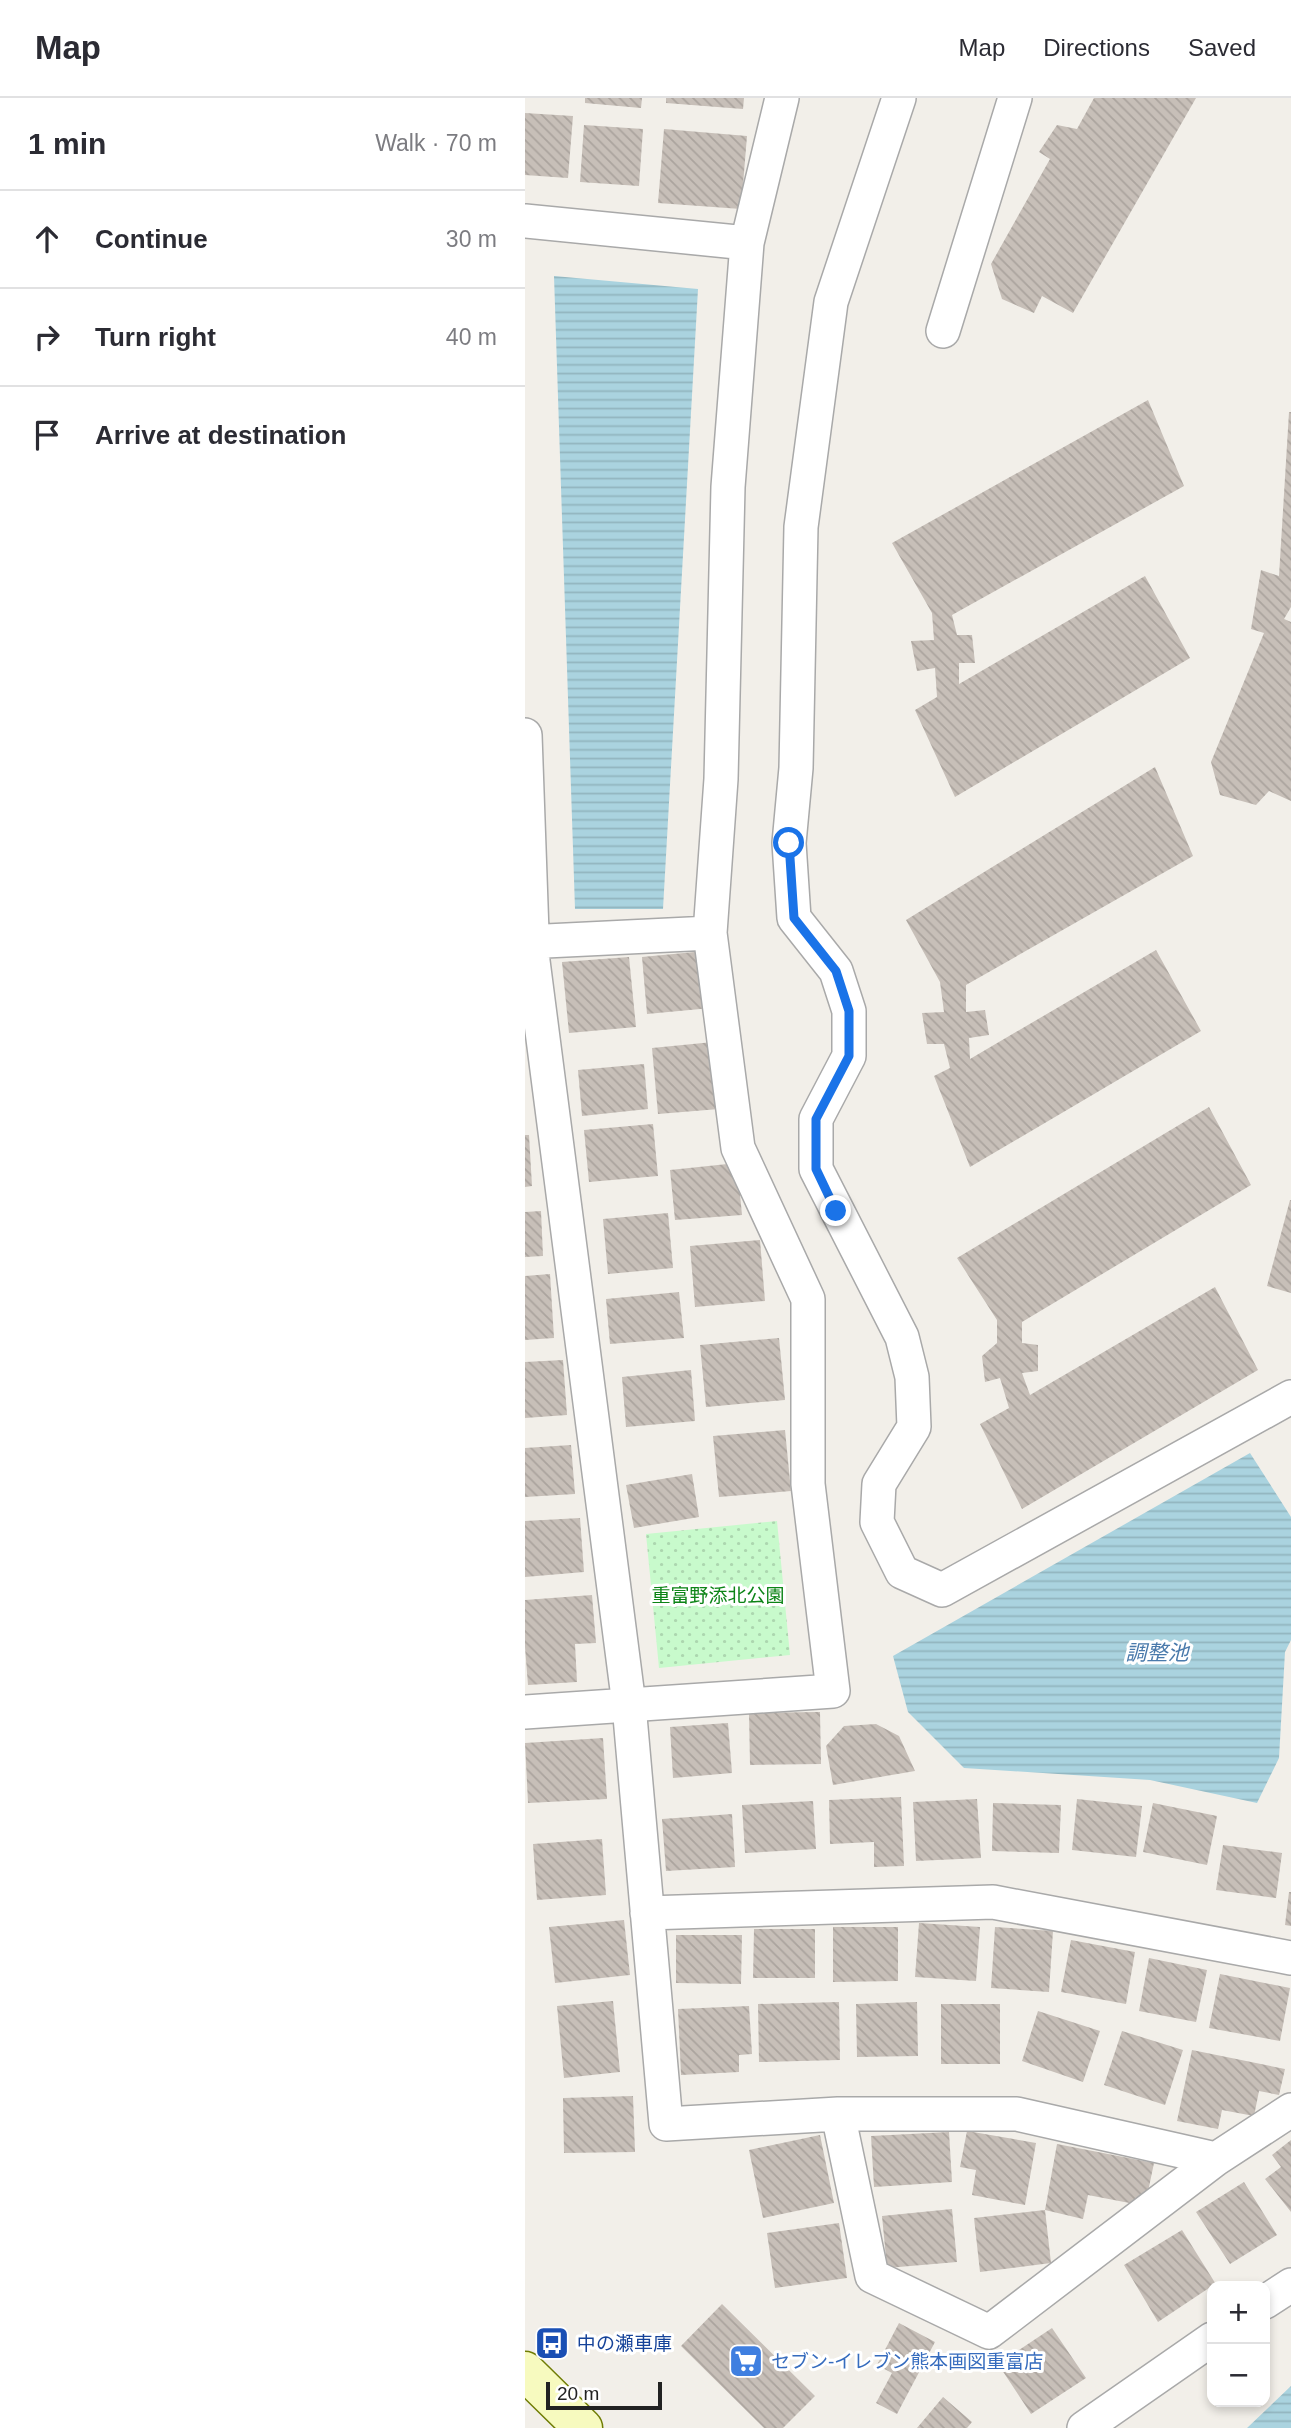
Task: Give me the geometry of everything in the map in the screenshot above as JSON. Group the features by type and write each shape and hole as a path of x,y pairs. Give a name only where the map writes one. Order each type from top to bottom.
{"main road":[{"path":"525,2371 583,2428"}],"street":[{"path":"525,1712 833,1691 808,1484 808,1299 738,1147 710,933 721,779 728,486 747,243 782,98"},
{"path":"898,98 831,302 801,527 796,768 789,843 794,918 836,971 849,1011 849,1056 816,1119 816,1169 902,1337 912,1377 914,1427 879,1484 877,1522 902,1572 942,1590 1291,1397"},
{"path":"943,331 1015,98"},
{"path":"525,221 747,243"},
{"path":"525,735 529,942 629,1704 666,2124 838,2113 1017,2113 1216,2160"},
{"path":"529,942 710,933"},
{"path":"647,1913 993,1902 1291,1958"},
{"path":"838,2113 872,2276 989,2332 1216,2160 1291,2110"},
{"path":"1270,2299 1291,2285"},
{"path":"1084,2428 1207,2342"}],"green space":[{"name":"重富野添北公園","path":"777,1521 790,1655 659,1668 646,1534"}],"water":[{"path":"554,276 698,289 663,909 575,909"},
{"name":"調整池","path":"1250,1453 1291,1517 1291,1640 1285,1652 1279,1758 1257,1803 1150,1780 964,1768 908,1712 893,1656"},
{"path":"1291,2386 1291,2428 1247,2428 1270,2407"}],"building":[{"path":"585,98 642,98 641,108 585,103"},
{"path":"666,98 744,98 743,109 666,103"},
{"path":"1094,98 1196,98 1073,313 1042,296 1034,313 1002,299 991,264 1050,159 1039,152 1057,125 1077,129"},
{"path":"525,113 573,116 568,178 525,175"},
{"path":"584,125 643,129 639,186 580,182"},
{"path":"664,129 747,136 741,209 658,203"},
{"path":"1148,400 1184,486 952,615 957,635 972,635 975,663 959,663 959,684 1145,576 1190,658 955,797 915,710 937,697 935,668 917,671 911,641 934,640 932,613 892,543"},
{"path":"1289,412 1291,607 1284,619 1291,622 1291,801 1269,791 1256,805 1220,795 1211,762 1264,633 1251,629 1261,570 1279,576"},
{"path":"1155,767 1193,856 966,985 966,1012 985,1010 989,1035 969,1038 970,1059 1156,950 1201,1031 970,1167 934,1076 950,1068 944,1044 927,1044 922,1013 944,1012 940,982 906,920"},
{"path":"705,951 711,1008 647,1014 642,957"},
{"path":"629,957 636,1027 569,1033 562,962"},
{"path":"713,1042 719,1109 658,1114 652,1048"},
{"path":"644,1064 648,1109 582,1116 578,1070"},
{"path":"1209,1107 1251,1185 1022,1322 1022,1343 1038,1345 1038,1371 1022,1373 1030,1395 1215,1287 1258,1370 1022,1509 980,1424 1009,1408 1000,1378 985,1382 982,1356 997,1343 997,1320 957,1258"},
{"path":"653,1124 658,1176 589,1182 584,1130"},
{"path":"525,1135 529,1135 532,1186 525,1187"},
{"path":"737,1163 742,1215 675,1220 670,1170"},
{"path":"1291,1200 1291,1293 1267,1286"},
{"path":"541,1211 543,1256 525,1257 525,1212"},
{"path":"668,1213 673,1268 608,1274 603,1219"},
{"path":"760,1240 765,1301 695,1307 690,1246"},
{"path":"550,1274 554,1338 525,1340 525,1276"},
{"path":"679,1292 684,1338 610,1344 606,1299"},
{"path":"779,1338 785,1400 706,1407 700,1345"},
{"path":"563,1360 567,1415 525,1418 525,1362"},
{"path":"691,1370 695,1421 626,1427 622,1377"},
{"path":"785,1430 791,1491 719,1497 713,1436"},
{"path":"571,1445 575,1494 525,1497 525,1448"},
{"path":"692,1474 699,1517 634,1528 626,1485"},
{"path":"580,1518 584,1572 525,1577 525,1521"},
{"path":"592,1595 596,1643 575,1644 577,1682 528,1685 525,1600"},
{"path":"820,1712 821,1764 750,1765 749,1713"},
{"path":"728,1723 732,1773 673,1778 670,1727"},
{"path":"876,1724 899,1736 915,1771 833,1785 826,1746 844,1726"},
{"path":"603,1738 607,1799 528,1803 525,1743"},
{"path":"901,1797 904,1866 874,1867 874,1842 830,1844 829,1800"},
{"path":"977,1799 981,1858 916,1861 913,1802"},
{"path":"1077,1799 1142,1806 1136,1857 1072,1850"},
{"path":"813,1801 816,1849 745,1853 742,1805"},
{"path":"993,1803 1061,1805 1059,1853 992,1851"},
{"path":"1153,1803 1217,1816 1207,1865 1143,1852"},
{"path":"732,1814 735,1867 666,1871 662,1819"},
{"path":"602,1839 606,1895 537,1900 533,1844"},
{"path":"1223,1845 1282,1853 1276,1898 1216,1890"},
{"path":"1291,1892 1291,1926 1285,1925"},
{"path":"624,1920 630,1975 555,1983 549,1927"},
{"path":"919,1923 980,1927 976,1981 915,1977"},
{"path":"833,1927 898,1927 898,1981 833,1982"},
{"path":"995,1927 1053,1931 1049,1992 991,1988"},
{"path":"754,1929 815,1929 815,1978 753,1978"},
{"path":"676,1935 742,1935 741,1984 676,1983"},
{"path":"1071,1940 1135,1952 1126,2004 1061,1992"},
{"path":"1149,1958 1207,1970 1196,2022 1139,2011"},
{"path":"1220,1974 1290,1988 1280,2041 1209,2028"},
{"path":"613,2001 620,2072 564,2078 557,2006"},
{"path":"839,2002 840,2060 759,2062 758,2004"},
{"path":"917,2002 918,2056 857,2057 856,2004"},
{"path":"941,2004 1000,2004 1000,2064 941,2064"},
{"path":"749,2006 752,2054 739,2055 739,2072 681,2075 678,2009"},
{"path":"1038,2011 1100,2031 1083,2082 1022,2061"},
{"path":"1122,2031 1183,2050 1165,2105 1104,2085"},
{"path":"1192,2050 1285,2069 1279,2095 1259,2091 1254,2116 1222,2110 1218,2129 1177,2121"},
{"path":"633,2096 635,2152 564,2153 563,2098"},
{"path":"967,2131 1036,2143 1025,2205 972,2195 976,2170 960,2167"},
{"path":"949,2132 952,2182 874,2187 871,2136"},
{"path":"820,2135 834,2203 763,2218 749,2150"},
{"path":"1291,2140 1291,2212 1265,2179 1281,2167 1272,2155"},
{"path":"1057,2144 1154,2163 1145,2206 1088,2195 1083,2219 1045,2210"},
{"path":"1244,2182 1277,2235 1230,2264 1196,2212"},
{"path":"952,2209 957,2262 887,2268 882,2216"},
{"path":"1045,2210 1051,2263 980,2272 974,2218"},
{"path":"839,2223 847,2278 775,2288 767,2233"},
{"path":"1182,2230 1214,2281 1207,2281 1207,2289 1158,2322 1124,2265"},
{"path":"722,2304 815,2396 783,2428 764,2428 681,2346"},
{"path":"899,2323 935,2342 897,2414 876,2403 892,2373 877,2365"},
{"path":"1052,2328 1086,2378 1031,2414 998,2364"},
{"path":"943,2397 972,2422 967,2428 917,2428"}],"place":[{"name":"中の瀬車庫","path":"552,2343"},
{"name":"セブン-イレブン熊本画図重富店","path":"746,2361"}],"route":[{"path":"789,843 794,918 836,971 849,1011 849,1056 816,1119 816,1169 836,1211"}]}
